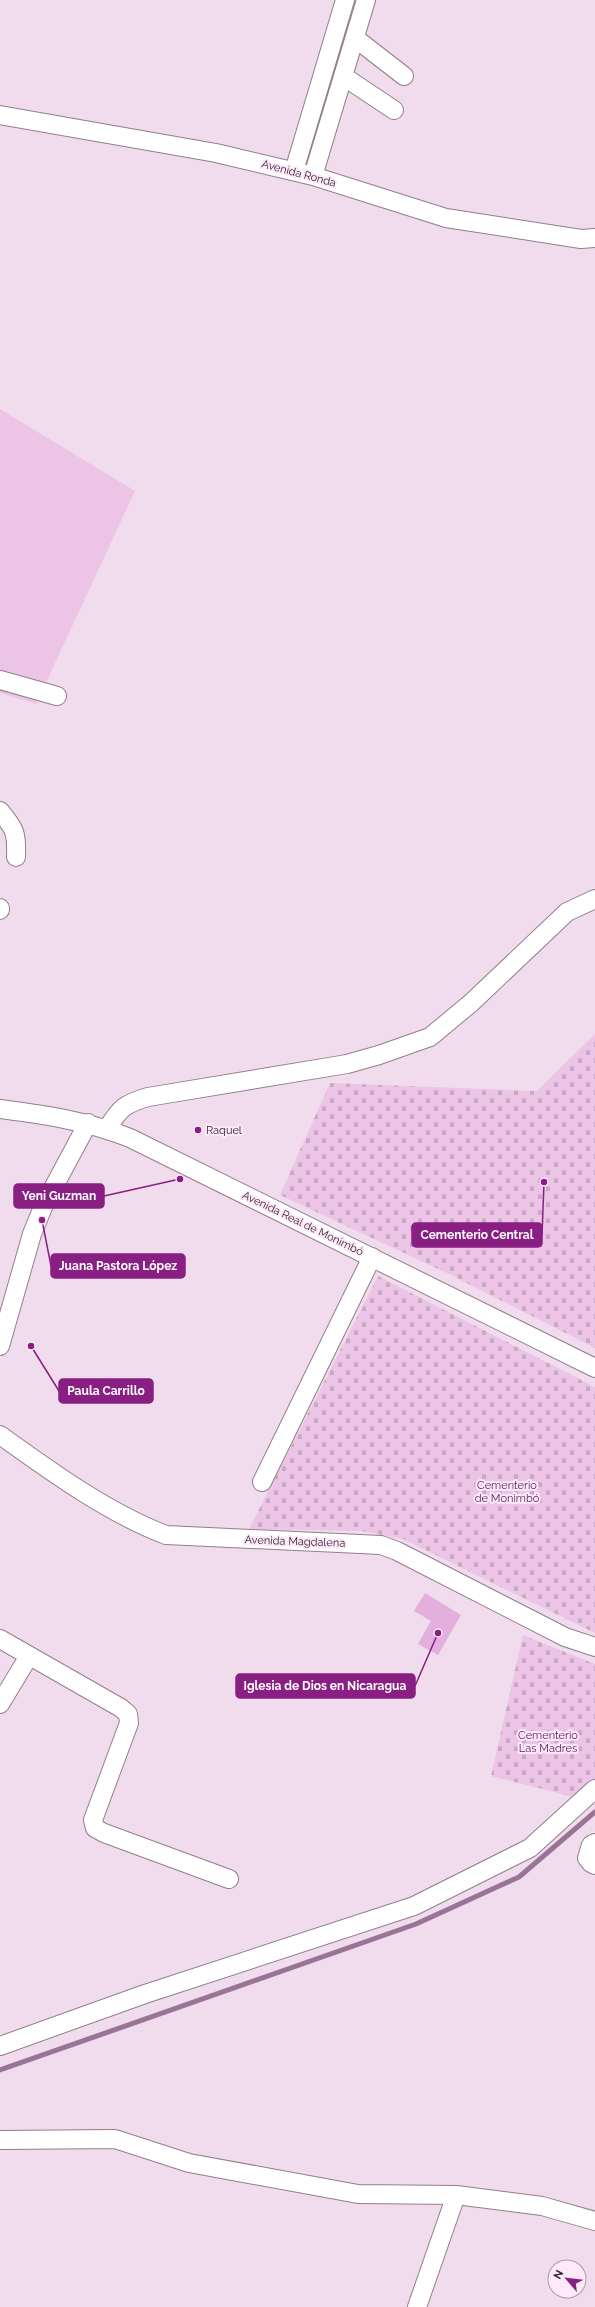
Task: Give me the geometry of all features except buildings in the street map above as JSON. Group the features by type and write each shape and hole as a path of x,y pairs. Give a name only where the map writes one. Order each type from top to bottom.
{"street":[{"path":"294,171 344,0"},
{"path":"313,176 366,0"},
{"path":"355,38 404,76"},
{"path":"343,76 394,110"},
{"name":"Avenida Ronda","path":"0,115 216,153 294,171 446,218 581,239 595,238"},
{"path":"0,680 57,696"},
{"path":"0,811 13,826 17,836 16,857"},
{"path":"107,1129 120,1108 148,1097 347,1064 379,1055 430,1037 471,1003 567,912 595,899"},
{"name":"Avenida Real de Monimbó","path":"0,1109 88,1124 107,1129 130,1138 595,1368"},
{"path":"0,1346 32,1234 43,1207 88,1124"},
{"path":"262,1482 372,1257"},
{"name":"Avenida Magdalena","path":"0,1435 29,1456 136,1524 166,1535 381,1545 397,1551 565,1637 595,1647"},
{"path":"0,1639 121,1708 128,1714 129,1723 93,1820 95,1828 104,1833 229,1879"},
{"path":"0,1704 29,1656"},
{"path":"0,2046 145,1994 414,1906 530,1848 595,1789"},
{"path":"595,1842 591,1845 587,1858 591,1864 595,1865"},
{"path":"0,2140 115,2139 189,2164 358,2194 456,2195 542,2206 595,2221"},
{"path":"417,2307 456,2195"}],"green space":[{"path":"0,409 135,491 36,704 0,693"},
{"path":"595,1034 595,1348 449,1274 280,1195 330,1083 537,1091"},
{"name":"Cementerio de Monimbó","path":"378,1276 595,1387 595,1633 403,1539 362,1531 249,1529"},
{"name":"Cementerio Las Madres","path":"523,1635 595,1664 595,1791 585,1800 491,1776"}],"waterway":[{"path":"0,2070 416,1924 519,1877 595,1812"}],"place":[{"name":"Raquel","path":"198,1130"},
{"name":"Yeni Guzman","path":"180,1179"},
{"name":"Cementerio Central","path":"544,1182"},
{"name":"Juana Pastora López","path":"42,1220"},
{"name":"Paula Carrillo","path":"31,1346"},
{"name":"Iglesia de Dios en Nicaragua","path":"438,1633"}]}
